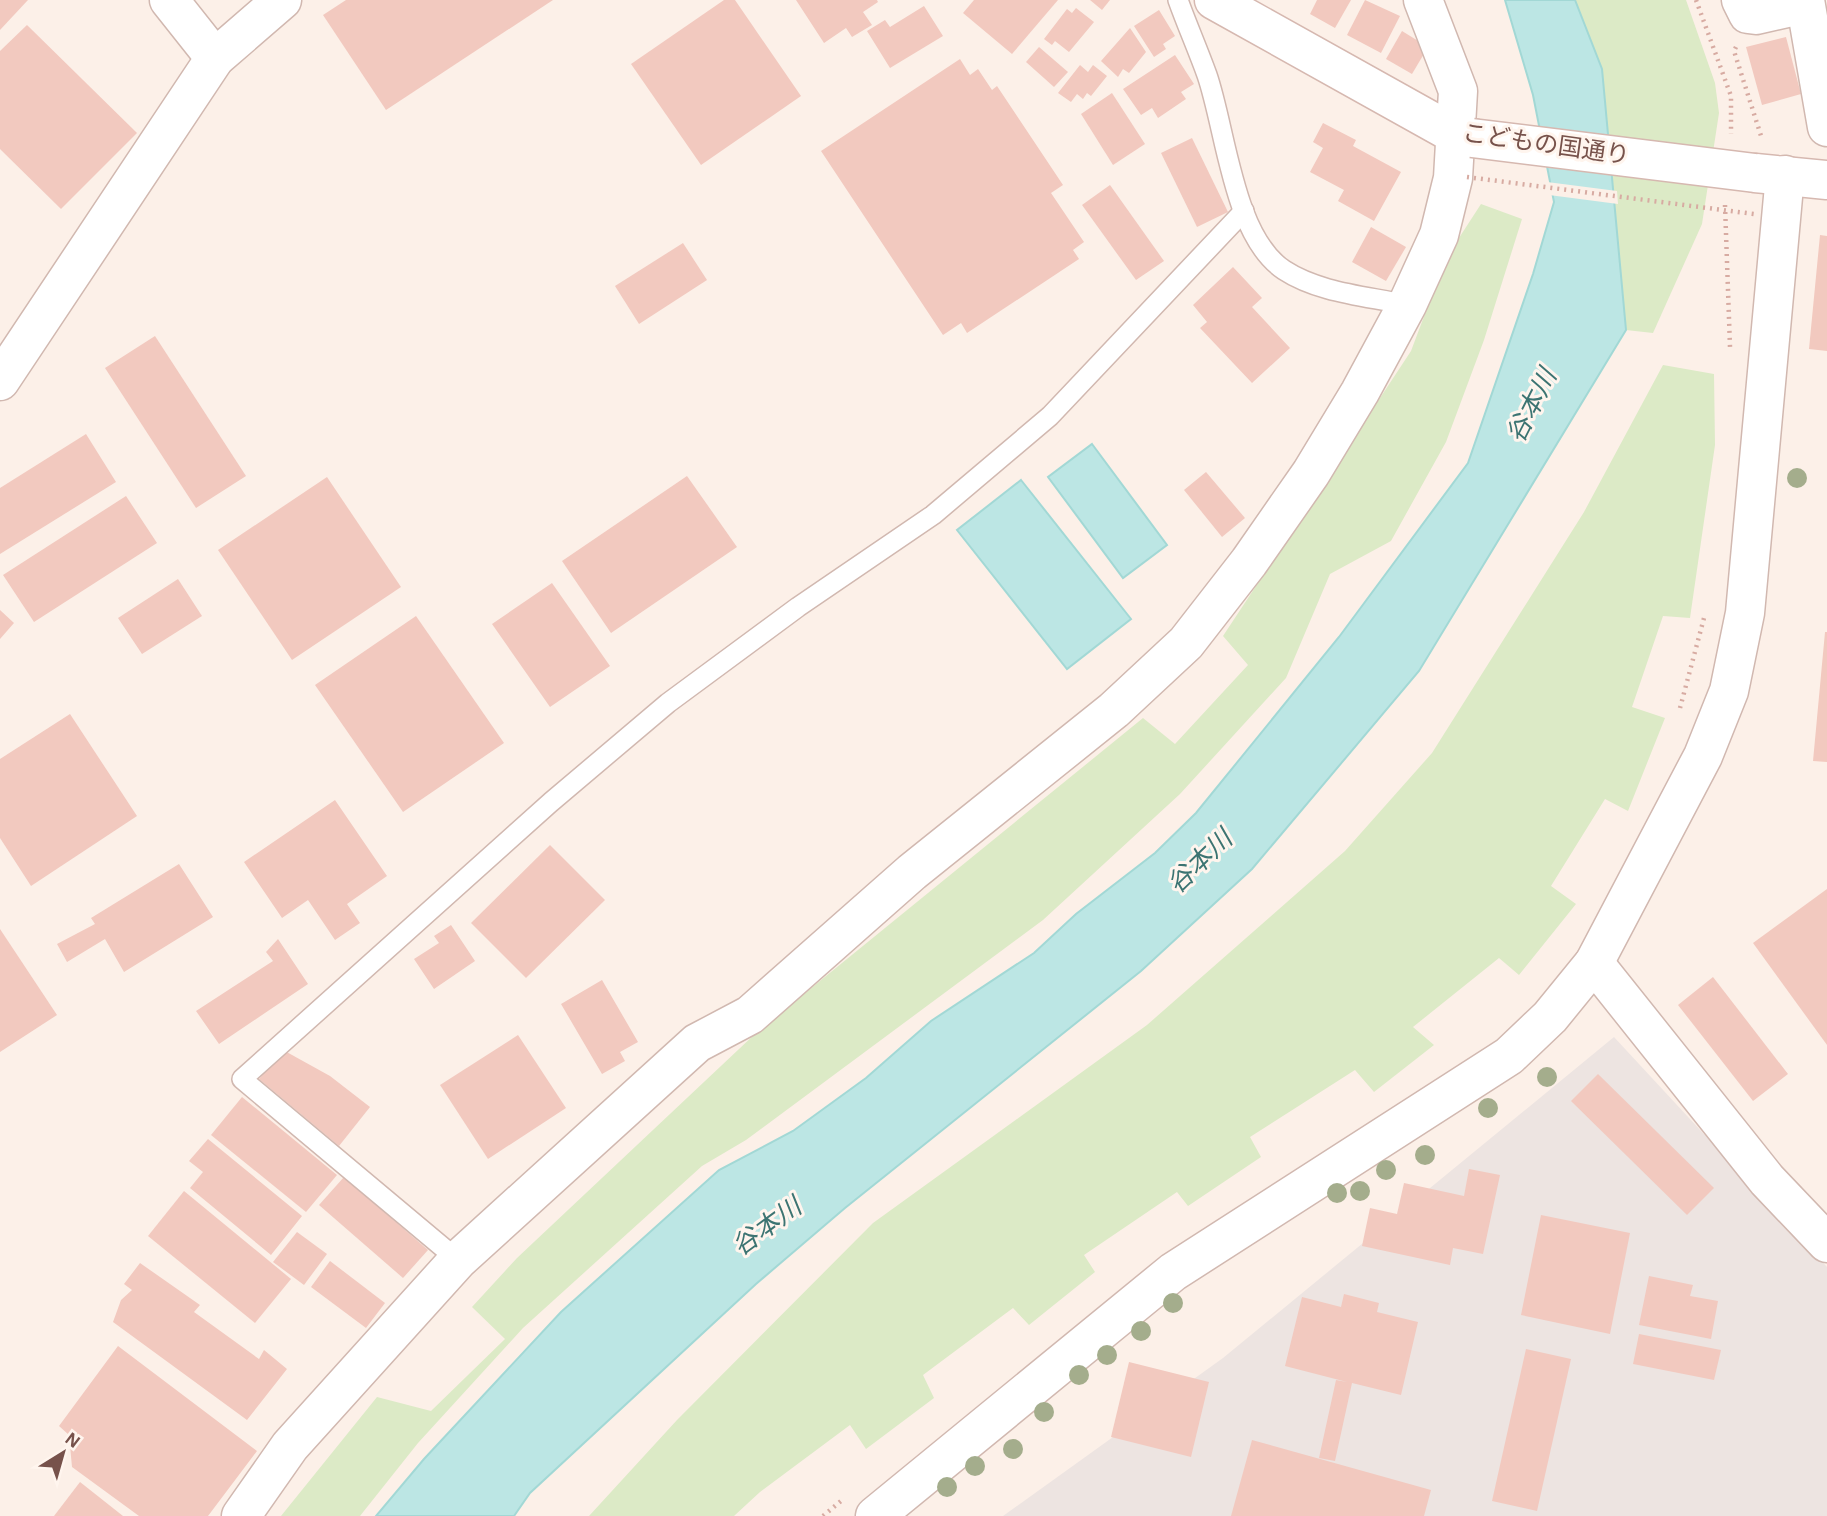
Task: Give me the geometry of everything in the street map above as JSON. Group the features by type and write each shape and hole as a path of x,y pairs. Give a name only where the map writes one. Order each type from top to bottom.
{"street":[{"path":"169,0 215,58"},
{"path":"0,382 215,58 282,0"},
{"name":"こどもの国通り","path":"1213,0 1464,137 1768,163 1827,180"},
{"path":"241,1516 290,1446 458,1260 697,1043 750,1015 912,872 1114,710 1186,643 1249,562 1311,473 1360,392 1407,305 1440,234 1464,137 1458,91 1423,0"},
{"path":"1744,7 1805,2 1827,127"},
{"path":"860,1507 1173,1272 1509,1056 1550,1017 1594,963 1703,755 1729,691 1739,654 1750,572 1768,163"},
{"path":"1594,963 1767,1180 1827,1243"}],"lane":[{"path":"1178,0 1207,75 1244,211 1256,238 1281,268 1307,283 1407,305"},
{"path":"458,1260 242,1079 551,802 668,703 798,607 933,515 1050,416 1244,211"}],"path":[{"path":"1696,0 1731,96 1731,142"},
{"path":"1744,7 1734,51 1768,163"},
{"path":"1467,177 1754,214"},
{"path":"1725,200 1730,349"},
{"path":"1677,720 1705,615"},
{"path":"823,1516 860,1507"}],"shaded area":[{"path":"1614,1037 1827,1267 1827,1516 1003,1516 1223,1358"}],"green space":[{"path":"1575,0 1686,0 1715,83 1719,113 1702,224 1653,333 1626,330 1602,69"},
{"path":"1481,204 1522,219 1484,340 1446,442 1391,541 1330,574 1286,678 1180,794 1043,920 746,1140 702,1166 523,1328 418,1443 360,1516 281,1516 377,1397 431,1411 505,1339 472,1307 517,1258 756,1033 1143,718 1175,744 1248,665 1223,636 1411,351 1446,258"},
{"path":"1663,365 1714,374 1715,445 1690,618 1663,616 1632,707 1665,718 1628,811 1605,799 1551,886 1576,904 1519,975 1499,958 1413,1027 1434,1045 1374,1092 1355,1070 1250,1137 1261,1157 1188,1206 1177,1192 1084,1255 1095,1272 1029,1325 1013,1308 923,1375 934,1398 866,1449 850,1425 760,1492 734,1516 589,1516 677,1420 873,1223 1147,1025 1345,851 1432,753 1584,512"}],"water":[{"name":"谷本川","path":"1505,0 1575,0 1602,69 1626,330 1419,671 1252,869 1141,971 845,1208 756,1284 530,1493 514,1516 376,1516 424,1459 561,1312 719,1170 793,1131 866,1078 931,1021 1034,953 1076,914 1155,853 1196,813 1339,637 1468,463 1533,274 1554,202 1533,95"},
{"path":"1092,444 1167,545 1123,578 1048,477"},
{"path":"1021,480 1131,619 1067,669 957,530"}],"pier":[{"path":"1547,182 1617,191 1618,204 1549,195"}],"building":[{"path":"0,0 28,0 0,30"},
{"path":"346,0 553,0 386,110 323,15"},
{"path":"724,0 735,0 801,96 701,165 631,64"},
{"path":"796,0 878,2 863,12 872,25 852,37 846,28 824,43"},
{"path":"974,0 1058,0 1012,54 963,13"},
{"path":"1090,0 1110,0 1102,10"},
{"path":"1317,0 1351,0 1335,28 1310,14"},
{"path":"1365,0 1400,16 1381,53 1347,35"},
{"path":"924,6 943,36 890,68 867,31 885,20 890,27"},
{"path":"1076,8 1094,22 1069,52 1055,41 1052,45 1044,39 1067,9 1072,13"},
{"path":"1159,10 1175,36 1163,44 1166,49 1154,57 1134,26"},
{"path":"27,25 137,133 61,209 0,149 0,51"},
{"path":"1130,28 1146,52 1129,73 1123,69 1118,77 1101,61"},
{"path":"1402,31 1428,47 1412,74 1386,59"},
{"path":"1786,37 1801,94 1762,105 1746,47"},
{"path":"1039,47 1068,72 1054,87 1026,62"},
{"path":"1175,55 1194,84 1181,92 1186,99 1158,118 1152,108 1141,115 1123,89"},
{"path":"960,59 970,75 978,69 992,90 997,86 1063,185 1051,193 1084,242 1073,250 1079,259 967,333 961,323 943,335 821,151"},
{"path":"1080,65 1088,72 1093,65 1107,76 1091,96 1087,93 1083,99 1077,94 1071,102 1058,93"},
{"path":"1112,93 1145,144 1113,165 1081,114"},
{"path":"1323,123 1356,140 1353,146 1401,172 1374,221 1338,201 1344,190 1310,172 1323,148 1313,142"},
{"path":"1192,138 1228,212 1197,227 1161,153"},
{"path":"1110,185 1164,261 1136,280 1082,205"},
{"path":"1371,227 1406,247 1386,281 1352,262"},
{"path":"1820,235 1827,236 1827,351 1809,349"},
{"path":"683,243 707,280 639,324 615,286"},
{"path":"1233,267 1262,298 1252,307 1290,348 1252,383 1200,328 1207,322 1193,305"},
{"path":"155,336 246,476 196,508 105,368"},
{"path":"86,434 116,482 0,554 0,488"},
{"path":"1206,472 1245,518 1222,537 1184,490"},
{"path":"687,476 737,547 611,633 562,561"},
{"path":"327,477 401,587 292,660 218,550"},
{"path":"126,496 157,543 34,622 3,575"},
{"path":"178,579 202,616 142,654 118,618"},
{"path":"552,583 610,666 550,707 492,624"},
{"path":"0,610 14,623 0,639"},
{"path":"416,616 504,743 403,812 315,685"},
{"path":"1827,632 1827,762 1813,761"},
{"path":"70,714 137,816 31,886 0,838 0,759"},
{"path":"335,800 387,876 347,904 360,923 335,940 308,900 282,918 244,862"},
{"path":"550,845 605,900 526,978 471,923"},
{"path":"179,864 213,917 124,972 105,939 67,962 57,944 95,924 91,918"},
{"path":"1827,889 1827,1045 1753,943"},
{"path":"451,925 475,961 434,989 414,959 439,943 434,936"},
{"path":"0,929 57,1015 0,1052"},
{"path":"278,939 308,984 219,1044 196,1011 273,961 266,952"},
{"path":"1713,977 1788,1074 1753,1101 1678,1005"},
{"path":"602,980 638,1042 620,1052 625,1061 602,1074 561,1004"},
{"path":"518,1035 566,1108 488,1159 440,1085"},
{"path":"283,1050 330,1076 370,1107 339,1146 259,1079"},
{"path":"1598,1074 1714,1188 1687,1215 1571,1101"},
{"path":"242,1097 337,1175 306,1212 211,1135"},
{"path":"208,1139 302,1216 271,1255 190,1188 203,1172 189,1161"},
{"path":"1469,1169 1500,1175 1483,1254 1453,1248 1450,1265 1362,1246 1370,1208 1397,1214 1404,1183 1464,1196"},
{"path":"344,1177 428,1250 403,1278 319,1205"},
{"path":"184,1191 291,1279 255,1323 148,1236"},
{"path":"1541,1215 1630,1233 1610,1334 1521,1315"},
{"path":"297,1232 327,1254 304,1285 273,1262"},
{"path":"330,1261 385,1303 366,1328 311,1287"},
{"path":"140,1263 200,1305 194,1312 259,1359 264,1350 287,1369 247,1420 113,1322 121,1300 132,1290 124,1284"},
{"path":"1649,1276 1693,1285 1690,1296 1718,1301 1711,1339 1639,1325"},
{"path":"1344,1294 1379,1303 1377,1312 1418,1322 1401,1395 1352,1383 1335,1461 1319,1458 1336,1380 1347,1382 1285,1366 1302,1297 1341,1307"},
{"path":"1639,1334 1721,1350 1714,1380 1633,1364"},
{"path":"118,1346 257,1451 208,1516 139,1516 72,1467 69,1435 59,1426"},
{"path":"1526,1349 1571,1359 1537,1511 1492,1501"},
{"path":"1129,1362 1209,1382 1191,1457 1111,1437"},
{"path":"1252,1440 1431,1490 1424,1516 1231,1516"},
{"path":"80,1482 123,1516 54,1516"}]}
